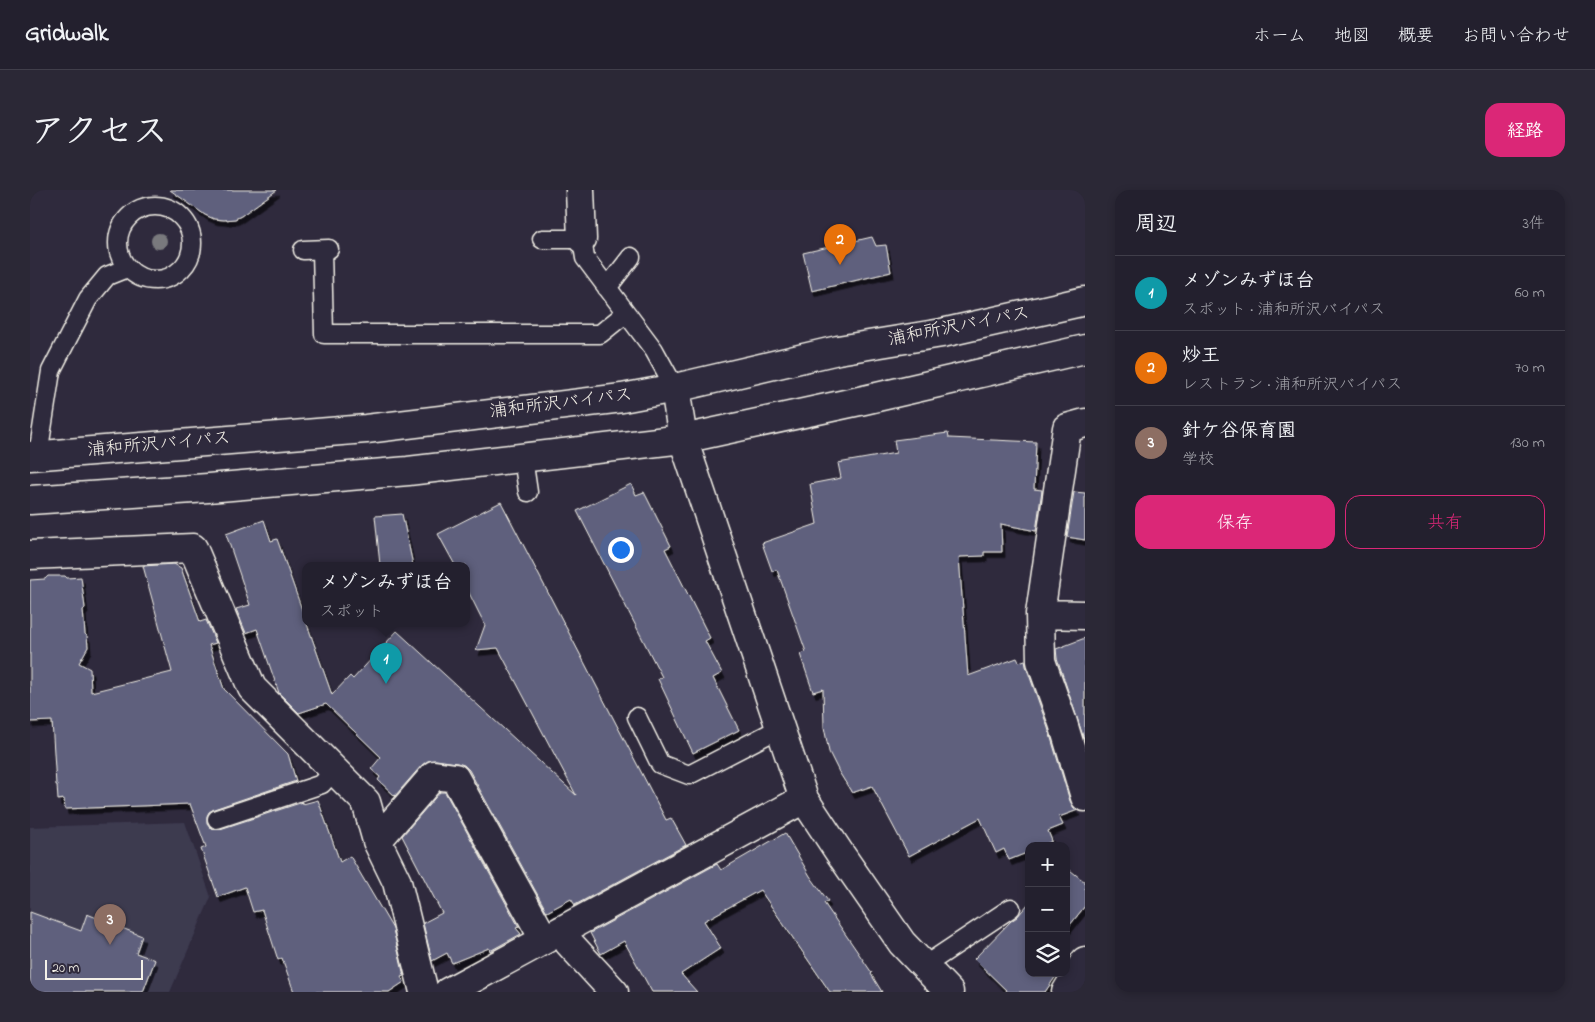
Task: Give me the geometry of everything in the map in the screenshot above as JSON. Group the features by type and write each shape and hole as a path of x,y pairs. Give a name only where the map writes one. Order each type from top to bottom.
{"main road":[{"path":"580,190 582,239"},
{"name":"浦和所沢バイパス","path":"34,455 366,429 622,398 675,388 838,350 942,333 1085,301"},
{"path":"30,500 208,488 398,472 683,439 1085,349"},
{"path":"675,388 683,439 804,799 838,852 902,943 949,992"},
{"path":"1085,423 1067,428 1040,614 1041,661 1063,723 1085,797"},
{"path":"30,556 193,548 252,688 366,802 377,841 397,882 424,992"},
{"path":"1040,614 1085,615"},
{"path":"377,841 434,774 455,778 553,934 569,943 614,992"},
{"path":"448,992 804,799"},
{"path":"1066,992 1085,961"}],"lane":[{"path":"160,206 172,210 182,218 189,229 192,242 186,264 178,272 168,278 158,280 146,279 136,275 128,268 121,257 118,244 125,220 135,212 146,207 160,206"},
{"path":"542,240 582,239 585,258 654,350 675,388"},
{"path":"302,250 326,249 324,334 600,334 626,313"},
{"path":"607,288 631,257"},
{"path":"34,455 51,371 88,299 107,276 128,268"},
{"path":"523,458 528,492"},
{"path":"637,716 660,764 688,775 780,728"},
{"path":"216,819 322,784 334,770"},
{"path":"924,966 1011,908"}],"shaded area":[{"path":"185,822 211,897 170,992 30,992 30,827"}],"building":[{"path":"170,190 277,190 241,216 235,219 224,220 214,219 205,215"},
{"path":"872,237 876,246 886,245 891,272 812,291 803,253"},
{"path":"948,433 949,438 1036,442 1034,489 1042,490 1036,531 1001,524 1002,552 984,552 984,556 959,557 968,676 1017,658 1019,662 1025,660 1070,801 1074,808 1078,810 1059,817 1063,825 1048,831 1052,841 1025,842 1025,854 1009,860 1004,849 996,853 980,818 909,856 872,786 852,793 829,752 824,727 823,689 813,692 800,654 806,652 777,570 772,571 762,543 817,524 810,484 841,478 838,463 896,453 894,440"},
{"path":"631,484 636,495 644,492 671,546 665,549 710,638 705,641 722,673 713,678 739,730 693,753 658,679 662,677 577,511"},
{"path":"1074,492 1085,493 1085,540 1067,537"},
{"path":"501,502 666,820 671,818 686,845 575,905 571,899 547,912 469,770 464,765 436,760 428,761 422,765 395,796 378,780 380,777 371,769 381,757 326,704 299,713 279,693 257,629 246,633 236,609 250,605 226,534 264,520 271,541 277,539 302,610 302,627 308,627 332,695 350,676 353,679 397,631 576,795 498,648 476,650 485,625 470,595 470,562 453,562 438,534"},
{"path":"402,514 412,562 380,562 375,516"},
{"path":"174,564 181,568 200,622 206,620 216,643 209,645 224,689 288,754 296,781 214,809 207,816 207,823 214,829 220,829 303,802 303,804 318,800 340,862 350,856 393,929 404,976 401,977 404,982 389,992 294,992 282,958 278,960 262,910 253,912 245,887 218,897 201,849 206,847 190,804 65,809 64,799 58,800 52,721 30,722 30,580 45,579 48,576 81,577 85,608 83,610 85,634 88,647 79,663 90,669 91,692 172,672 143,566"},
{"path":"1085,638 1085,742 1057,658 1056,649"},
{"path":"440,792 445,792 519,927 516,928 521,934 490,951 489,948 452,963 447,953 432,961 423,923 442,913 402,836"},
{"path":"785,833 810,876 828,901 824,903 872,973 882,992 830,992 760,890 704,921 721,948 681,974 697,992 652,992 624,941 601,954 590,933 717,864 721,870"},
{"path":"1070,870 1085,882 1085,906 1070,925"},
{"path":"1025,908 1025,977 1055,977 1045,992 1008,992 974,959"},
{"path":"30,912 81,931 87,914 142,936 136,953 155,960 143,992 30,992"}],"place":[{"name":"炒王","path":"840,265"},
{"name":"メゾンみずほ台","path":"386,684"},
{"name":"針ケ谷保育園","path":"110,945"}]}
